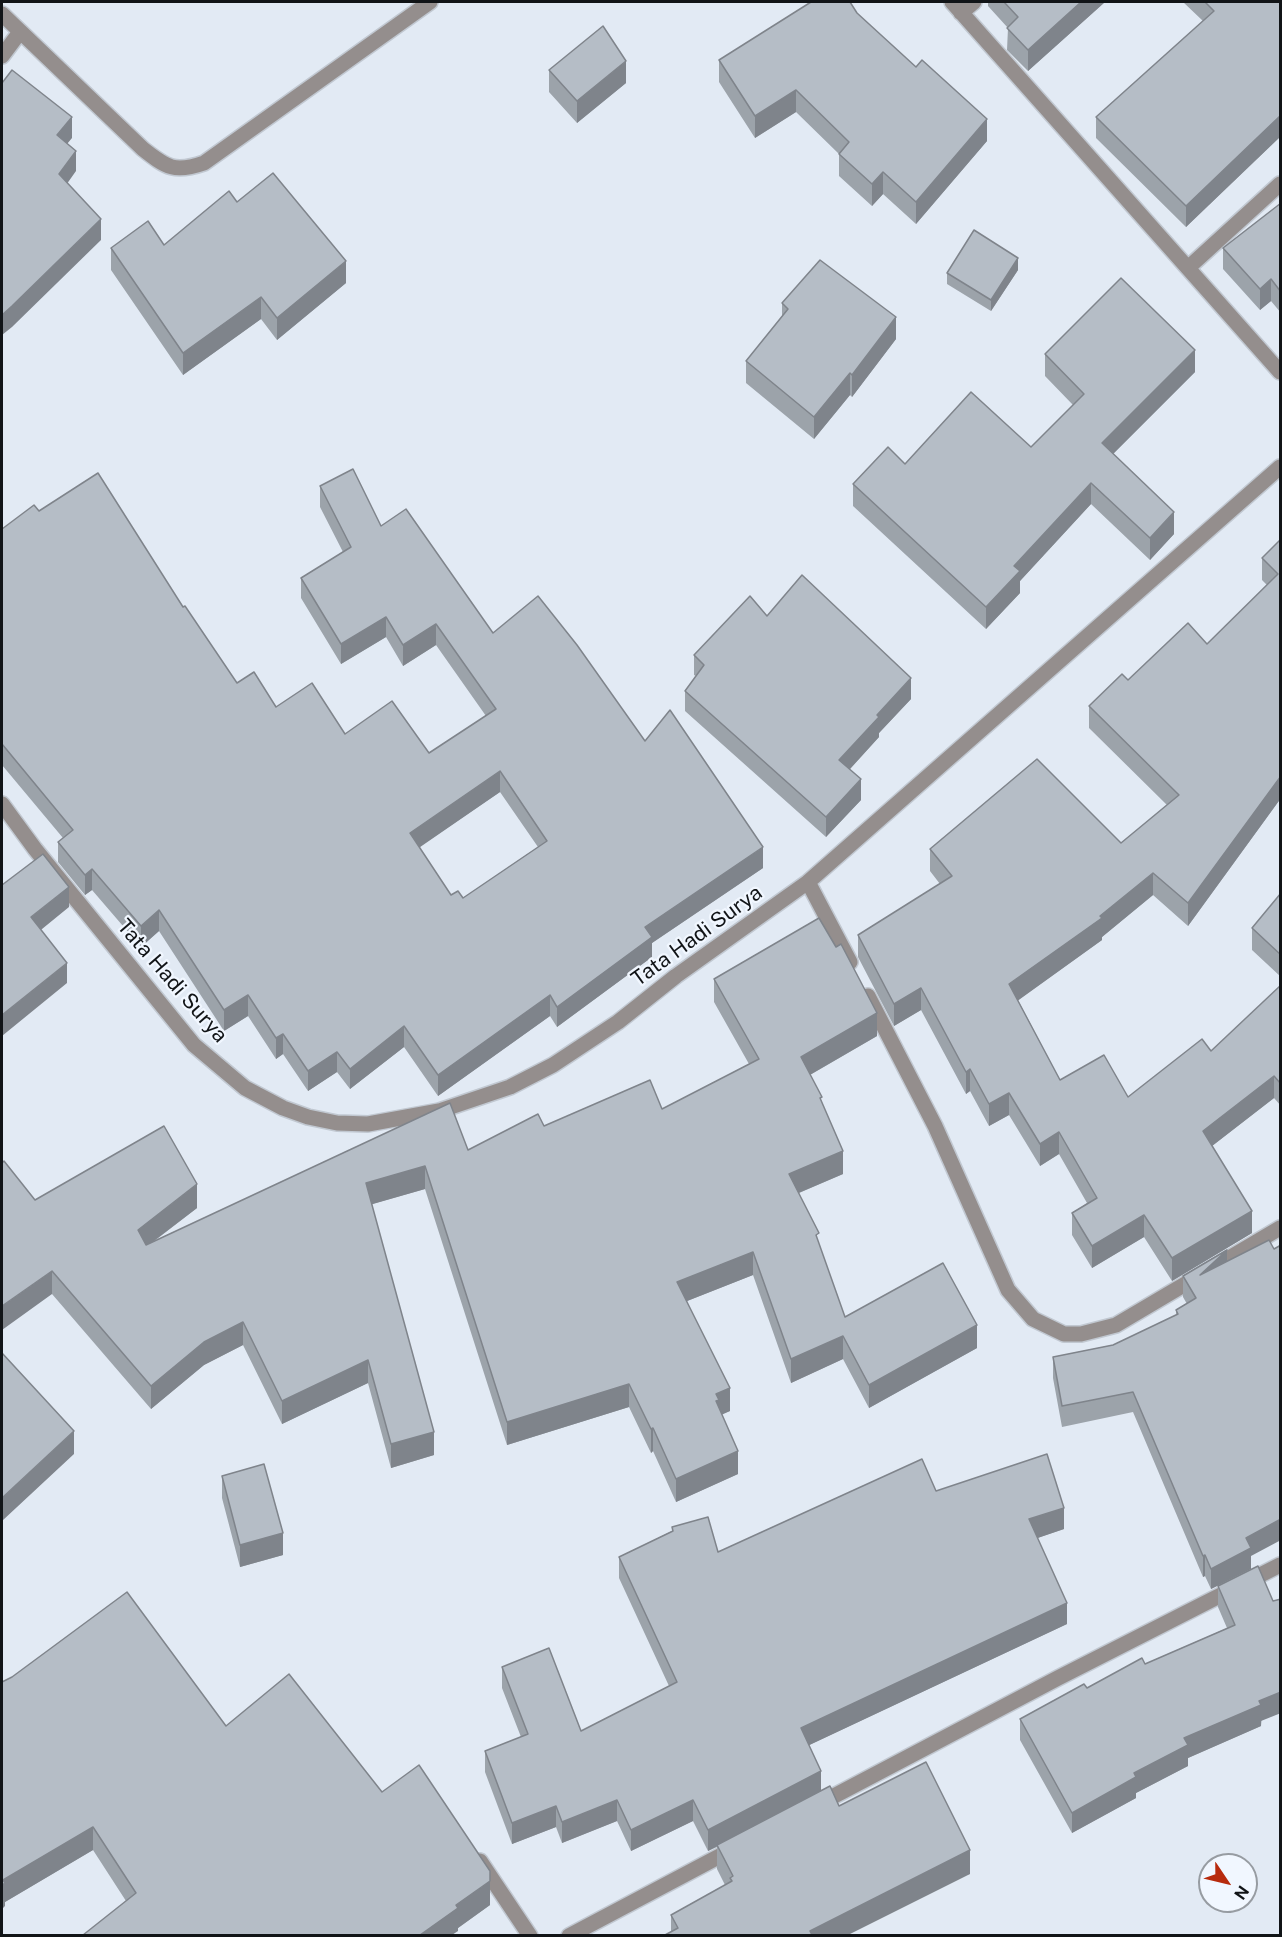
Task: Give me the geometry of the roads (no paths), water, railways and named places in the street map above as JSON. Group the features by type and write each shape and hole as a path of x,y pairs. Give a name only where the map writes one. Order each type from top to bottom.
{"street":[{"path":"2,14 143,149 167,166 187,169 204,163 430,2"},
{"path":"974,2 957,7 1281,372"},
{"path":"2,56 20,32"},
{"path":"1189,267 1281,184"},
{"name":"Tata Hadi Surya","path":"2,804 42,858 194,1045 245,1088 283,1108 308,1117 337,1123 368,1124 438,1111 510,1087 553,1065 618,1022 685,970 808,882 1281,467"},
{"path":"808,882 935,1126 1008,1290 1033,1319 1064,1334 1081,1334 1116,1325 1281,1228"},
{"path":"808,1809 1058,1678 1281,1565"},
{"path":"569,1935 746,1842"},
{"path":"472,1848 530,1935"}]}
